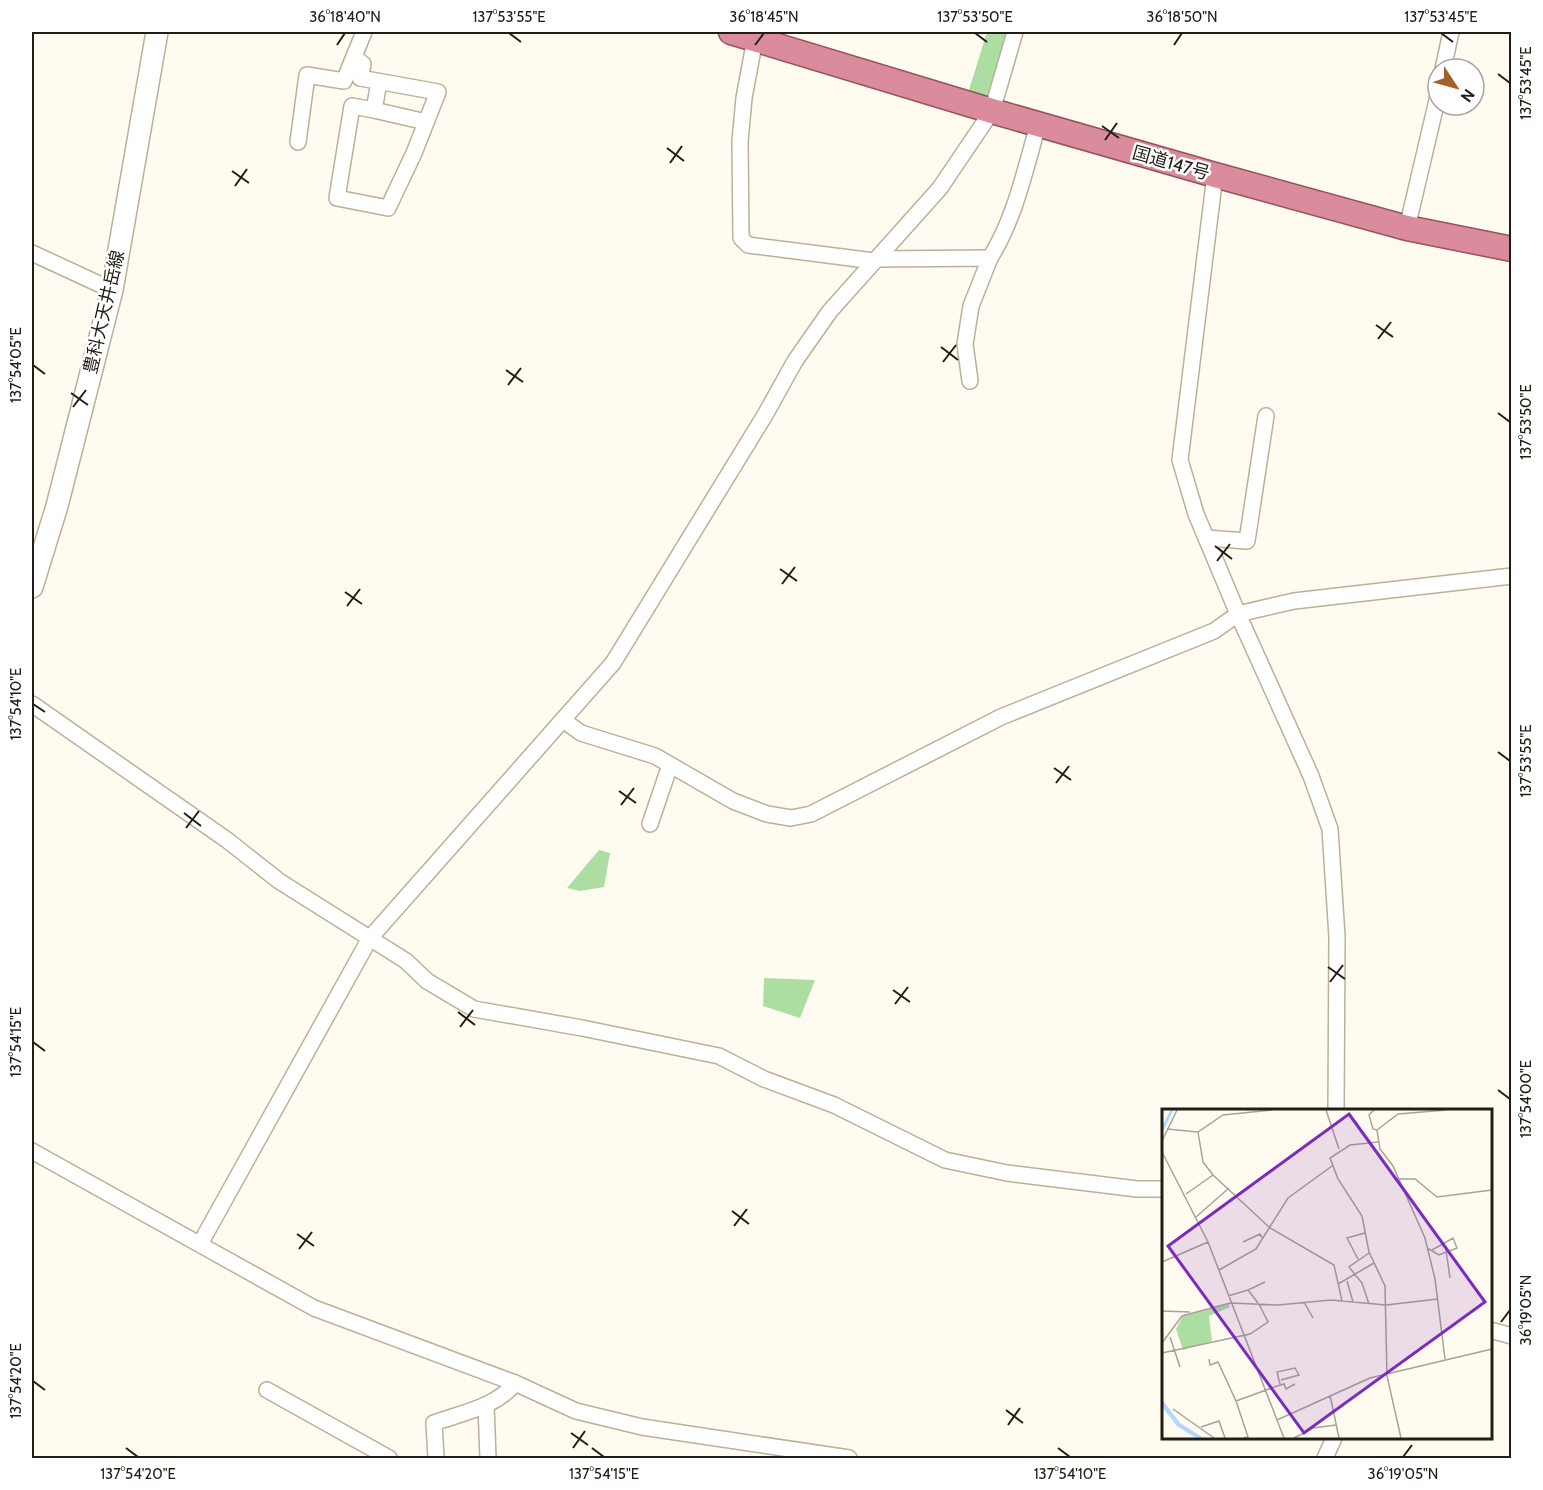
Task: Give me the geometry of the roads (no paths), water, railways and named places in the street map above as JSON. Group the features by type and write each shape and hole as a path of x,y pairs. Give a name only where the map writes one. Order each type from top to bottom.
{"highway":[{"name":"国道147号","path":"731,32 757,35 992,111 1215,175 1407,228 1512,249"}],"main road":[{"name":"豊科大天井岳線","path":"32,587 57,506 112,290 157,32"}],"street":[{"path":"299,142 307,75 344,81 364,32"},
{"path":"200,1244 370,938 613,663 760,424 795,361 830,311 940,188 992,111 1016,32"},
{"path":"1446,57 1451,32"},
{"path":"757,35 744,98 740,141 741,238 748,245 875,260 990,258"},
{"path":"354,57 363,64 360,78 438,92 414,153 388,208 337,198 352,106 426,122"},
{"path":"374,110 379,82"},
{"path":"1407,228 1433,117"},
{"path":"970,381 965,344 971,306 990,258 1005,233 1038,125"},
{"path":"1215,175 1180,460 1196,514 1311,776 1330,829 1337,937 1336,1109"},
{"path":"32,253 112,290"},
{"path":"1206,538 1247,541 1266,416"},
{"path":"563,720 581,733 655,756 733,801 767,814 791,818 811,814 1001,717 1214,631 1238,614 1294,601 1512,576"},
{"path":"32,704 227,840 279,881 406,961 427,981 474,1009 719,1056 764,1078 834,1106 945,1160 1007,1173 1137,1189 1162,1189"},
{"path":"650,824 670,765"},
{"path":"32,1151 314,1308 515,1383 576,1412 642,1427 849,1458"},
{"path":"1492,1330 1512,1336"},
{"path":"436,1458 434,1423 486,1405 507,1393 515,1383"},
{"path":"267,1390 389,1458"},
{"path":"486,1405 488,1458"},
{"path":"1325,1458 1333,1439"}]}
